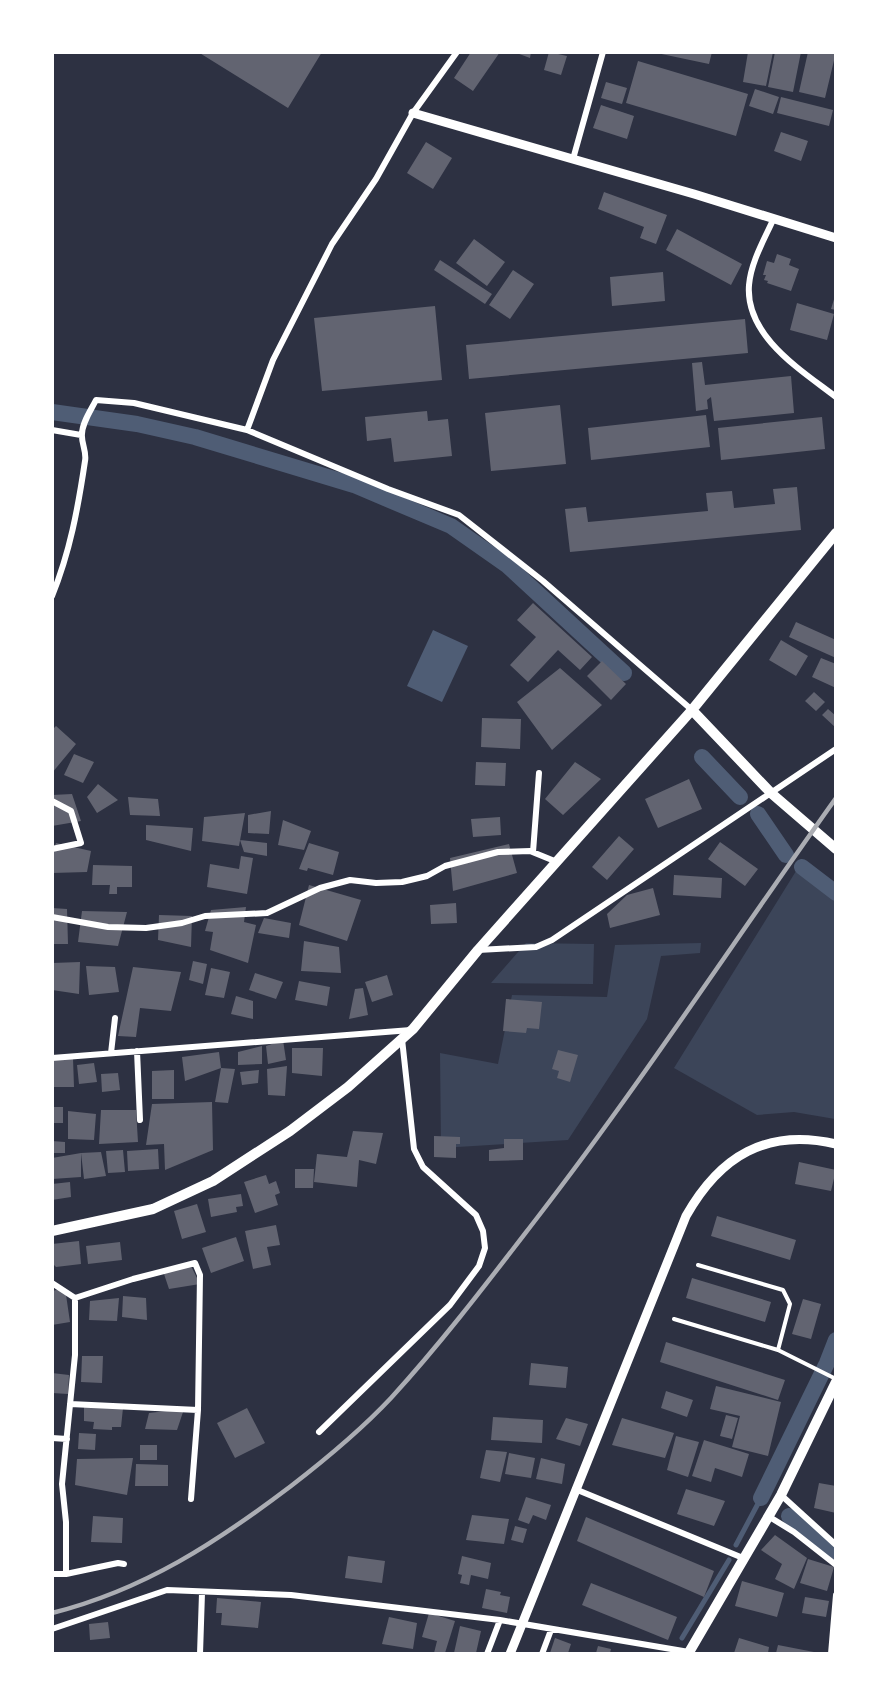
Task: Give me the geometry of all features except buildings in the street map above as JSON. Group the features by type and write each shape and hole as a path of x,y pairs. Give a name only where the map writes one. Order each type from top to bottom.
{"main road":[{"path":"52,1231 153,1209 213,1181 290,1131 348,1087 413,1029 478,950 692,710 835,536"},
{"path":"692,710 771,793 836,849"},
{"path":"688,1652 781,1495 836,1380"}],"street":[{"path":"247,430 273,360 333,244 376,179 413,113 457,52"},
{"path":"573,159 603,52"},
{"path":"413,113 836,238"},
{"path":"773,220 749,283 752,306 766,334 782,355 836,398"},
{"path":"52,596 70,549 74,527 86,457 81,435 96,400 134,403 247,430 388,489 459,515 543,581 692,710"},
{"path":"52,430 81,435"},
{"path":"478,950 536,947 552,940 836,749"},
{"path":"533,852 538,773"},
{"path":"52,801 71,810 81,843 52,849"},
{"path":"52,917 108,927 146,928 182,923 205,916 267,913 320,888 350,880 376,883 402,882 427,876 445,866 498,852 533,852 557,862"},
{"path":"111,1053 115,1018"},
{"path":"52,1058 413,1029"},
{"path":"320,1432 450,1305 479,1266 485,1248 483,1231 476,1215 423,1167 414,1149 402,1039"},
{"path":"137,1051 140,1120"},
{"path":"510,1653 686,1216 699,1193 723,1166 753,1147 779,1141 821,1141 836,1144"},
{"path":"75,1298 133,1279 195,1263 200,1275 198,1410 191,1499"},
{"path":"52,1283 75,1298"},
{"path":"66,1574 66,1522 62,1484 75,1355 75,1298"},
{"path":"70,1404 198,1410"},
{"path":"52,1438 67,1439"},
{"path":"575,1489 744,1558"},
{"path":"781,1495 836,1545"},
{"path":"768,1516 794,1532 836,1565"},
{"path":"52,1574 66,1574 117,1563 124,1564"},
{"path":"52,1629 167,1590 291,1595 500,1620 521,1626 688,1652"},
{"path":"201,1653 202,1593"},
{"path":"831,1653 836,1595"},
{"path":"487,1653 500,1620"},
{"path":"542,1653 551,1630"}],"lane":[{"path":"698,1265 783,1290 790,1304 778,1350"},
{"path":"675,1319 778,1350 836,1380"}],"shaded area":[{"path":"433,630 468,646 442,702 407,686"},
{"path":"801,863 835,885 835,1119 794,1112 757,1115 674,1068"},
{"path":"526,943 594,944 593,984 491,983"},
{"path":"701,943 700,953 661,956 647,1019 568,1140 441,1148 440,1053 498,1064 512,995 607,997 615,945"}],"waterway":[{"path":"52,412 137,424 195,437 354,485 451,526 508,566 624,673"},
{"path":"702,757 740,797"},
{"path":"758,814 786,855"},
{"path":"802,867 836,893"},
{"path":"761,1498 836,1340"},
{"path":"736,1545 761,1498"},
{"path":"789,1516 836,1554"},
{"path":"682,1638 729,1560"}],"railway":[{"path":"52,1613 118,1591 207,1545 304,1476 380,1410 466,1310 576,1167 836,798"}]}
